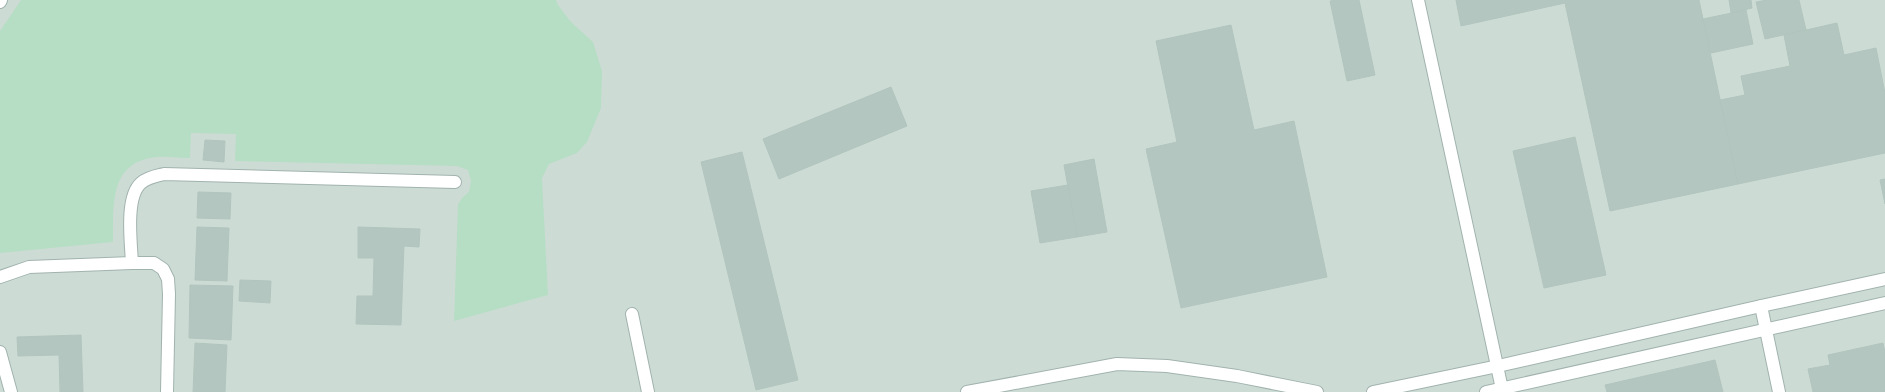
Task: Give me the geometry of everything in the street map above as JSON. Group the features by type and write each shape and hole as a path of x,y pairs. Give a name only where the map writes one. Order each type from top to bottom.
{"street":[{"path":"1418,0 1502,389"},
{"path":"132,262 132,196 140,184 152,176 164,174 455,182"},
{"path":"0,277 29,267 132,262 154,263 163,269 168,279 169,294 167,392"},
{"path":"1373,392 1498,366 1885,279"},
{"path":"1486,392 1885,303"},
{"path":"1761,306 1779,392"},
{"path":"632,314 648,392"},
{"path":"0,352 11,392"},
{"path":"967,392 1117,364 1167,366 1237,376 1317,392"}],"shaded area":[{"path":"0,0 1885,0 1885,392 0,392"}],"green space":[{"path":"21,0 556,0 571,22 593,42 602,71 601,108 587,142 577,153 549,164 542,178 548,295 454,321 458,204 469,192 471,181 468,170 457,166 235,161 236,134 191,133 190,158 155,157 136,163 127,170 120,180 116,191 113,216 113,242 0,253 0,31"}],"building":[{"path":"1359,0 1375,75 1347,81 1330,1"},
{"path":"1456,0 1699,0 1738,184 1610,211 1565,3 1461,26"},
{"path":"1729,0 1751,0 1752,8 1731,13"},
{"path":"1767,0 1799,0 1806,30 1765,39 1756,2"},
{"path":"1746,10 1753,44 1711,53 1703,19"},
{"path":"1837,23 1844,55 1876,48 1885,93 1885,153 1738,184 1720,100 1745,95 1741,76 1790,66 1784,35"},
{"path":"1231,25 1254,130 1294,121 1327,277 1181,308 1146,149 1177,142 1156,41"},
{"path":"891,87 907,126 779,179 763,139"},
{"path":"1575,137 1606,275 1544,288 1513,151"},
{"path":"205,140 225,141 224,162 203,160"},
{"path":"742,152 798,380 756,390 701,162"},
{"path":"1094,159 1107,232 1077,237 1064,165"},
{"path":"1885,179 1885,204 1880,180"},
{"path":"1068,185 1077,237 1040,243 1031,191"},
{"path":"198,192 231,193 230,219 197,218"},
{"path":"197,227 229,228 227,281 195,280"},
{"path":"358,227 420,229 419,247 404,246 401,325 356,324 357,296 373,296 374,258 358,258"},
{"path":"240,280 271,281 270,303 239,301"},
{"path":"190,285 233,286 231,340 189,338"},
{"path":"81,335 83,392 60,392 59,355 18,356 17,337"},
{"path":"195,343 227,345 225,392 193,392"},
{"path":"1883,343 1885,352 1885,392 1813,392 1808,369 1830,365 1828,355"},
{"path":"1715,360 1723,392 1607,392 1605,385"}]}
